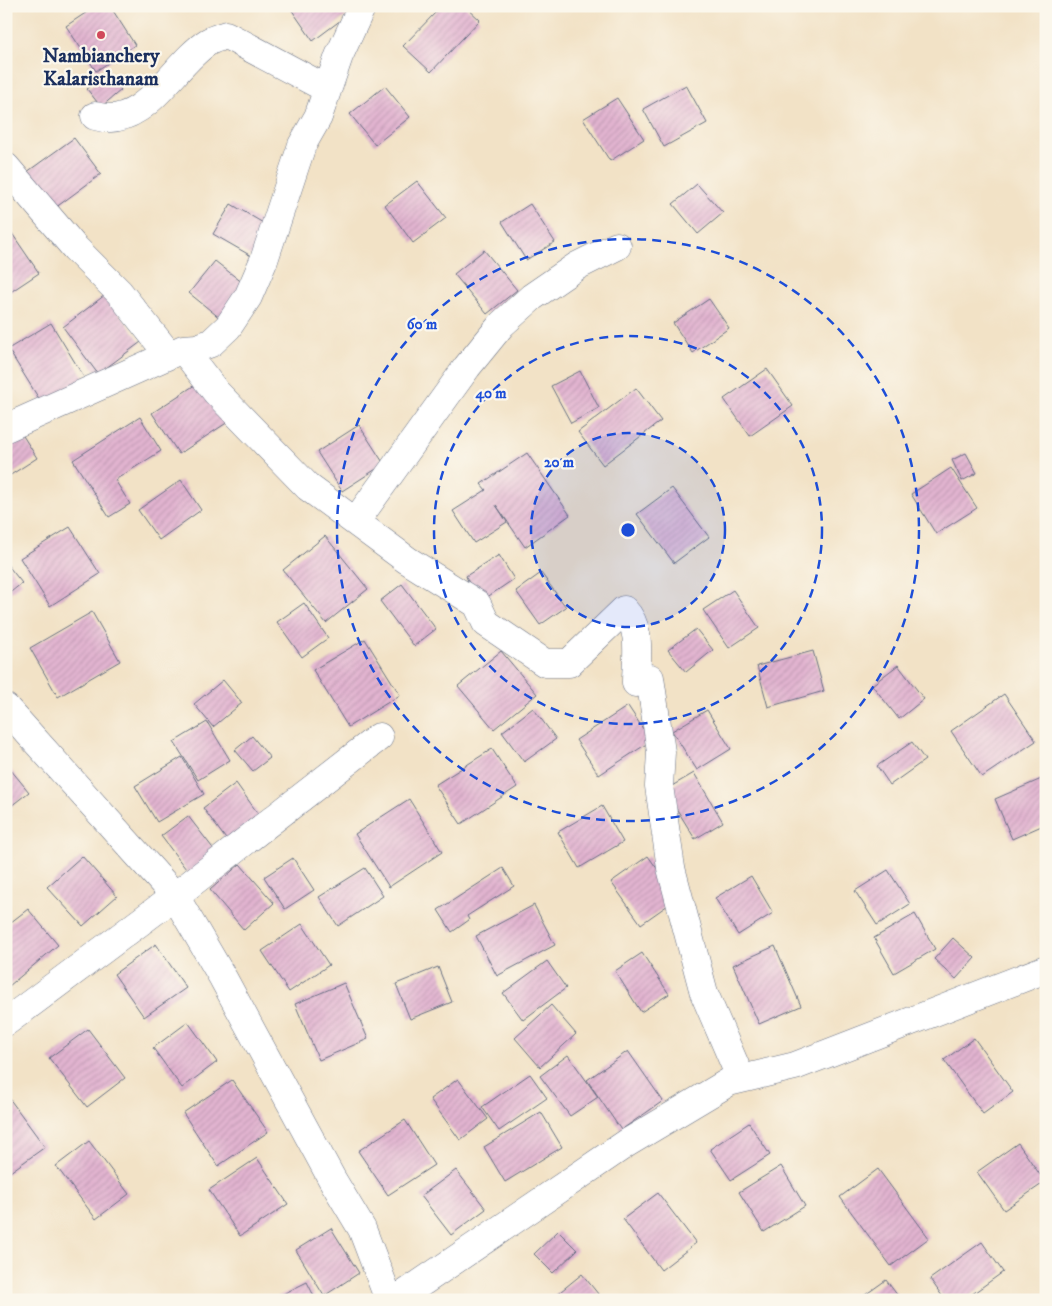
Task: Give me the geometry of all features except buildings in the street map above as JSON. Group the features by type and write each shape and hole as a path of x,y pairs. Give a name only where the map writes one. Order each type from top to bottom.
{"street":[{"path":"6,428 176,352 210,344 228,327 248,296 264,260 302,145 318,117 339,56 362,6"},
{"path":"95,116 103,118 123,116 135,109 155,96 173,74 208,42 226,35 327,89"},
{"path":"6,167 75,248 308,487 407,560 477,604 486,623 546,663 569,663 624,610 631,618 638,639 636,683 650,678 661,752 660,786 671,868 704,993 741,1079"},
{"path":"356,521 455,383 502,324 532,297 577,266 617,246"},
{"path":"6,708 175,896 223,978 332,1179 362,1229 389,1300"},
{"path":"6,1022 175,896 380,737"},
{"path":"396,1300 627,1143 729,1082 795,1066 1046,969"}],"place":[{"name":"Nambianchery Kalaristhanam","path":"101,35"}]}
